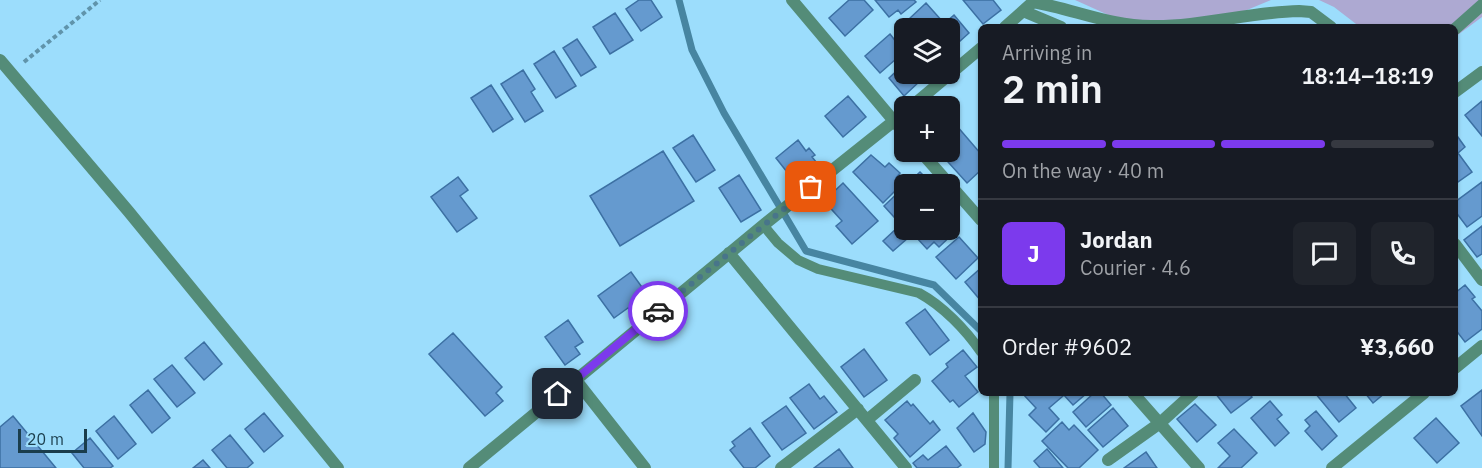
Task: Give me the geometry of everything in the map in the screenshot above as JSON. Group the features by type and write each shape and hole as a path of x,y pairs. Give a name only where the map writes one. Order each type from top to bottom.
{"street":[{"path":"794,1 894,110"},
{"path":"1008,24 1033,3 1120,24"},
{"path":"1458,26 1482,5"},
{"path":"1023,11 1053,24"},
{"path":"1191,24 1299,11 1311,12 1327,24"},
{"path":"924,96 978,51"},
{"path":"0,60 129,212 338,468"},
{"path":"1458,90 1482,72"},
{"path":"469,468 767,222 894,122"},
{"path":"930,162 978,217"},
{"path":"1458,248 1482,280"},
{"path":"729,253 906,468"},
{"path":"1458,365 1482,345"},
{"path":"575,379 645,468"},
{"path":"867,420 915,380"},
{"path":"1136,396 1199,468"},
{"path":"1108,460 1160,423 1190,396"},
{"path":"1332,468 1420,396"},
{"path":"781,468 858,410"}],"lane":[{"path":"767,222 778,243 798,260 818,269 910,291 932,300 978,349"},
{"path":"994,396 994,468"}],"path":[{"path":"11,73 100,0"}],"shaded area":[{"path":"1075,0 1271,0 1213,24 1176,24 1115,18"},
{"path":"1319,0 1482,0 1482,17 1458,35 1458,24 1356,24 1334,7"}],"building":[{"path":"639,0 651,0 662,17 641,31 626,9"},
{"path":"849,0 864,0 873,10 845,36 829,18"},
{"path":"875,0 914,0 916,2 901,14 898,10 889,17"},
{"path":"963,0 993,0 1001,10 983,24"},
{"path":"926,3 939,18 910,18"},
{"path":"615,13 633,40 610,54 593,27"},
{"path":"960,22 969,33 960,41"},
{"path":"890,34 894,39 894,61 880,73 865,56"},
{"path":"577,39 596,67 581,76 563,48"},
{"path":"554,51 576,86 556,98 534,64"},
{"path":"523,70 535,89 531,92 543,111 525,122 501,84"},
{"path":"894,73 894,84 889,78"},
{"path":"894,84 917,84 904,96"},
{"path":"491,85 513,119 493,132 471,98"},
{"path":"848,96 866,117 843,137 825,116"},
{"path":"1482,101 1482,136 1465,115"},
{"path":"960,130 978,151 978,173 967,183 948,162 960,162"},
{"path":"693,135 715,170 696,182 673,148"},
{"path":"1458,137 1465,147 1458,153"},
{"path":"798,140 806,151 809,148 815,155 812,157 821,168 798,186 776,158"},
{"path":"663,151 694,201 620,246 590,196"},
{"path":"1458,153 1472,172 1458,182"},
{"path":"871,155 885,167 889,163 900,173 894,174 894,192 883,203 853,172"},
{"path":"739,175 761,210 741,222 719,188"},
{"path":"458,177 468,190 460,196 477,218 457,232 431,197"},
{"path":"1482,182 1482,216 1467,227 1458,215 1458,200"},
{"path":"843,183 878,221 852,244 836,226 842,221 824,201"},
{"path":"894,196 894,217 884,206"},
{"path":"1482,226 1482,254 1477,257 1464,240"},
{"path":"894,231 894,240 906,240 893,251 883,241"},
{"path":"960,238 978,258 956,279 936,257"},
{"path":"919,240 946,240 939,247 934,242 927,249"},
{"path":"978,271 978,297 965,282"},
{"path":"631,272 652,301 633,314 628,308 614,318 598,296"},
{"path":"1465,285 1475,297 1472,299 1482,311 1482,329 1465,342 1458,333 1458,291"},
{"path":"925,309 949,340 930,355 906,323"},
{"path":"568,320 583,342 575,347 580,354 565,365 545,337"},
{"path":"453,333 502,387 496,393 503,401 485,416 429,354"},
{"path":"204,342 222,364 204,380 185,358"},
{"path":"864,349 887,380 864,397 841,367"},
{"path":"963,350 977,367 965,376 978,392 959,407 953,400 950,402 932,381 948,367 946,364"},
{"path":"172,365 195,393 177,407 154,379"},
{"path":"809,384 820,399 824,396 837,412 814,429 790,398"},
{"path":"148,390 170,418 152,433 130,405"},
{"path":"1482,390 1482,436 1461,406"},
{"path":"1025,396 1063,396 1049,408 1059,419 1046,432 1029,415 1036,408"},
{"path":"1065,396 1084,396 1073,405"},
{"path":"1091,396 1104,396 1111,405 1086,427 1073,412"},
{"path":"1217,396 1251,396 1252,397 1231,413"},
{"path":"1317,396 1346,396 1356,408 1339,422"},
{"path":"1367,396 1381,396 1373,403"},
{"path":"907,401 911,406 913,404 930,424 933,421 940,430 910,457 894,438 898,434 885,420"},
{"path":"1270,401 1282,415 1277,419 1289,433 1275,446 1251,418"},
{"path":"1195,404 1216,425 1197,442 1177,419"},
{"path":"786,406 806,433 782,450 762,423"},
{"path":"1113,408 1128,426 1103,447 1088,430"},
{"path":"1316,411 1337,436 1322,450 1305,431 1310,426 1305,420"},
{"path":"264,413 283,436 264,452 245,429"},
{"path":"973,413 986,432 985,444 974,452 957,428"},
{"path":"13,416 56,468 0,468 0,427"},
{"path":"114,416 136,444 118,459 96,431"},
{"path":"1436,418 1459,443 1437,463 1414,438"},
{"path":"1062,422 1069,430 1074,425 1098,450 1079,468 1068,468 1042,441"},
{"path":"750,428 770,456 755,468 744,468 730,450 735,446 732,442"},
{"path":"1234,429 1257,453 1241,468 1218,468 1230,456 1218,443"},
{"path":"230,435 253,463 247,468 227,468 212,450"},
{"path":"90,438 113,466 84,468 72,453"},
{"path":"946,446 961,465 957,468 917,468 913,463 923,455 928,460"},
{"path":"839,449 853,468 814,468"},
{"path":"1047,449 1063,468 1040,468 1034,461"},
{"path":"1146,452 1157,468 1124,468"},
{"path":"203,460 210,468 193,468"}],"waterway":[{"path":"679,0 692,50 724,113 806,251 934,285 978,328"},
{"path":"1008,468 1010,396"}],"way so far":[{"path":"658,311 811,187"}],"route":[{"path":"558,394 658,311"}]}
